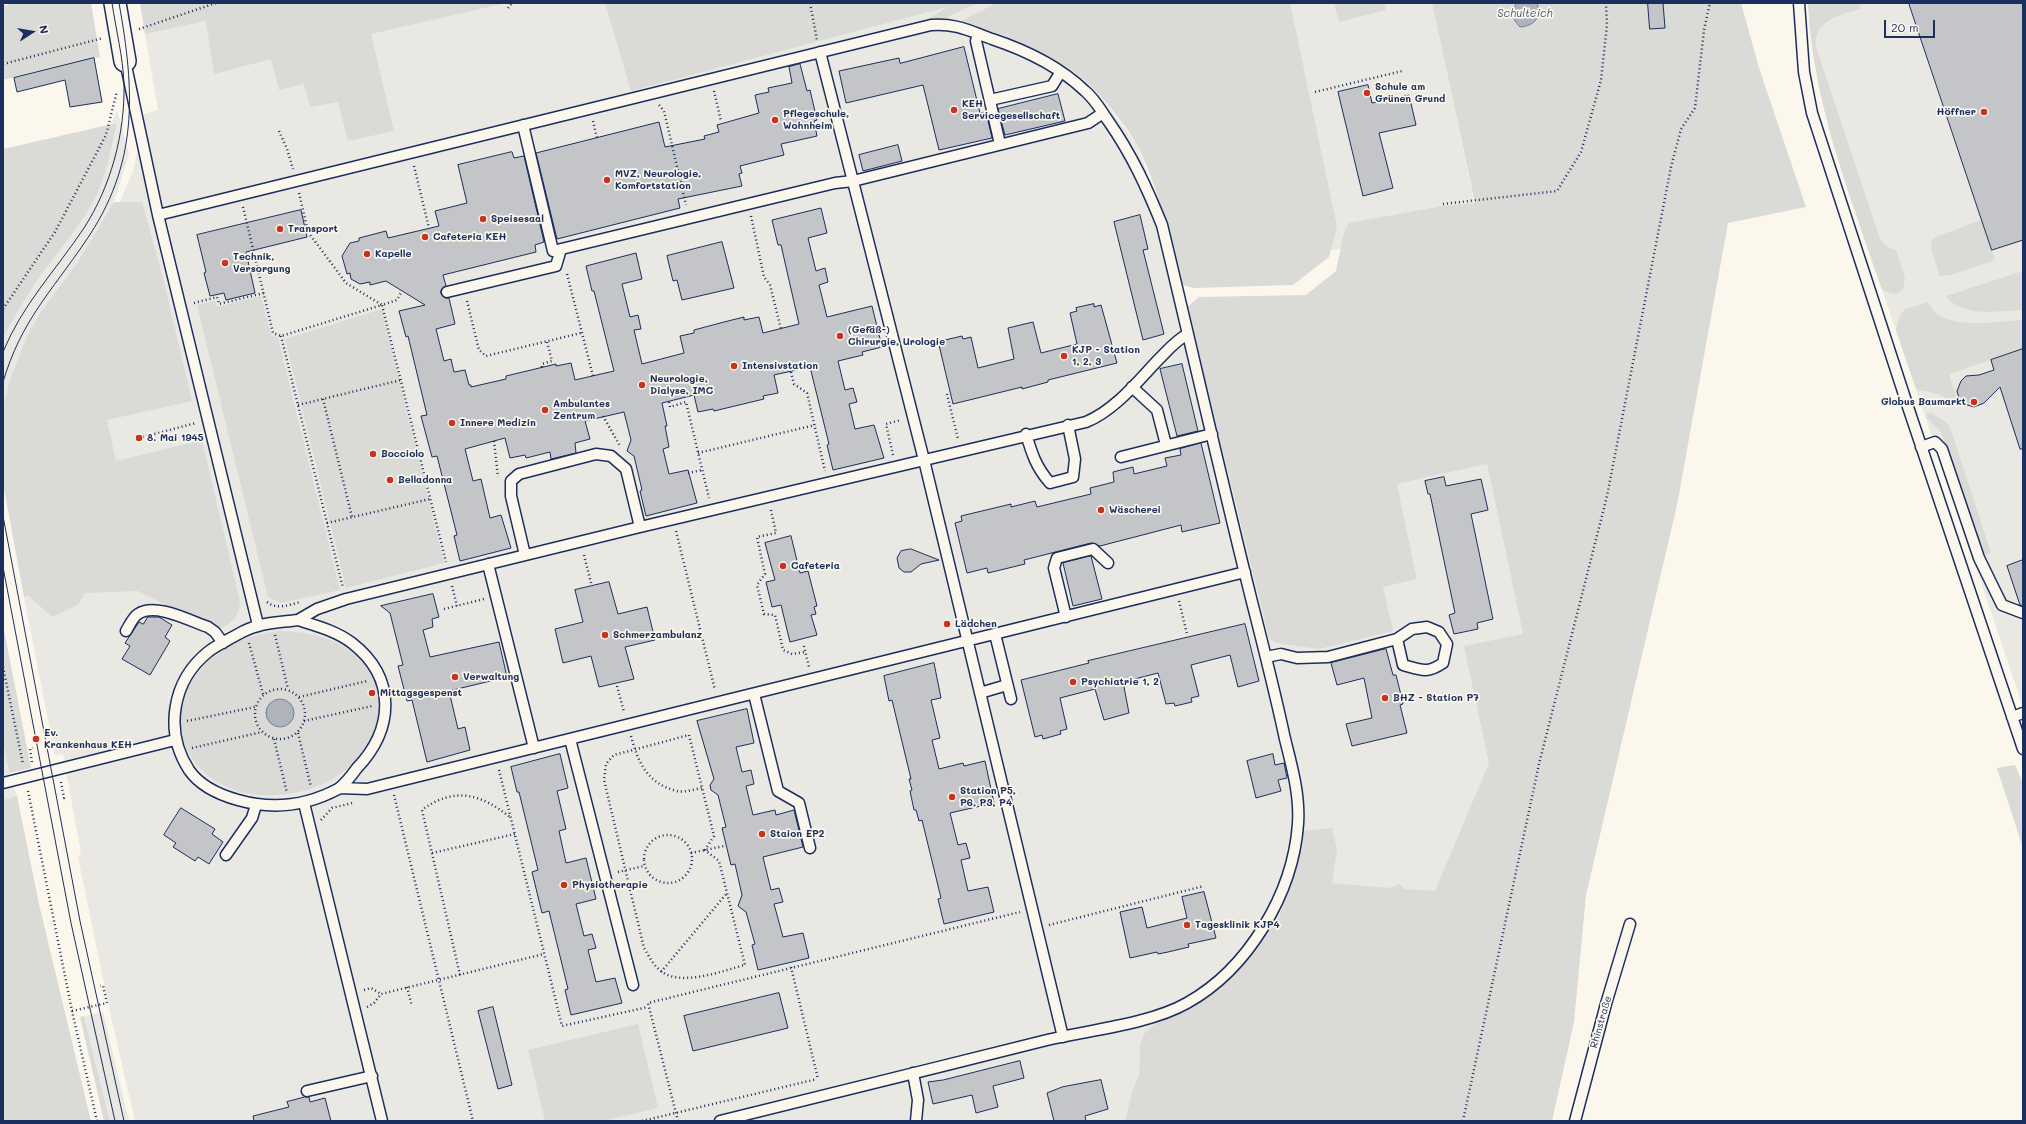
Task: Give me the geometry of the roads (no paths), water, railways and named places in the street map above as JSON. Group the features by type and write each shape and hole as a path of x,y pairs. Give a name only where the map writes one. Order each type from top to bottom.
{"street":[{"path":"115,3 125,61"}],"lane":[{"path":"1799,3 1804,72 1812,113 1921,447 2023,749"},
{"path":"158,215 931,25 946,24 978,34 1047,63 1085,91 1103,113 1129,150 1147,187 1162,225 1266,657 1297,793 1298,824 1293,850 1290,864 1272,914 1256,940 1239,960 1208,989 1172,1010 1126,1024 1063,1037 822,1096 749,1118 720,1121"},
{"path":"978,34 976,41 1000,144"},
{"path":"820,52 924,460 1063,1037"},
{"path":"125,61 158,215 258,625"},
{"path":"990,100 1052,86 1060,73"},
{"path":"523,125 553,252 688,217 835,183 853,181 1088,123 1103,113"},
{"path":"447,292 556,266 561,249"},
{"path":"298,620 324,629 352,644 368,659 381,678 386,703 381,732 373,749 340,788 315,800 304,803 290,806 256,805 231,798 210,789 192,774 178,751 173,724 175,707 180,690 193,668 208,652 245,630 258,625 298,620 317,609 346,599 580,541 896,467 1026,434 1086,422 1099,416 1132,387 1178,339 1188,334"},
{"path":"1132,387 1157,410 1166,445"},
{"path":"1026,434 1032,454 1040,471 1050,483 1073,477 1075,459 1068,425"},
{"path":"1121,457 1212,434"},
{"path":"1921,447 1935,442 1942,449 1979,558 1993,588 2002,605 2023,613"},
{"path":"524,555 510,496 511,481 519,474 596,454 611,456 626,469 640,527"},
{"path":"1066,617 1054,568 1057,558 1093,549 1108,563"},
{"path":"488,564 534,748"},
{"path":"340,788 367,789 1245,572"},
{"path":"126,631 137,614 148,609 162,611 208,627 215,632 223,643"},
{"path":"1266,657 1282,654 1297,658 1328,657 1397,639 1412,629 1427,627 1439,632 1448,644 1443,663 1435,669 1426,672 1403,666 1397,639"},
{"path":"995,634 1011,699"},
{"path":"980,693 1008,686"},
{"path":"754,694 778,791 799,803 810,848"},
{"path":"2012,717 2023,713"},
{"path":"570,739 633,985"},
{"path":"3,783 175,740"},
{"path":"304,803 382,1121"},
{"path":"226,855 252,818 256,805"},
{"name":"Rhinstraße","path":"1574,1121 1606,1004 1630,924"},
{"path":"913,1073 918,1100 916,1121"},
{"path":"307,1091 372,1076"}],"water":[{"name":"Schulteich","path":"1517,3 1537,3 1539,12 1538,16 1530,25 1520,27 1515,21 1512,11"},
{"path":"280,699 290,703 294,713 290,723 280,727 270,723 266,713 270,703"}],"tram line":[{"path":"3,352 30,303 94,212 109,177 119,140 124,103 121,54 112,3"},
{"path":"3,382 10,361 28,324 85,242 103,213 115,184 124,156 130,97 128,67 119,3"},
{"path":"3,516 80,921 124,1121"},
{"path":"3,567 71,923 115,1121"}],"place":[{"name":"Schule am Grünen Grund","path":"1367,93"},
{"name":"KEH Servicegesellschaft","path":"954,110"},
{"name":"Höffner","path":"1984,112"},
{"name":"Pflegeschule, Wohnheim","path":"775,120"},
{"name":"MVZ, Neurologie, Komfortstation","path":"607,180"},
{"name":"Speisesaal","path":"483,219"},
{"name":"Transport","path":"280,229"},
{"name":"Cafeteria KEH","path":"425,237"},
{"name":"Kapelle","path":"367,254"},
{"name":"Technik, Versorgung","path":"225,263"},
{"name":"(Gefäß-) Chirurgie, Urologie","path":"840,336"},
{"name":"KJP - Station 1, 2, 3","path":"1064,356"},
{"name":"Intensivstation","path":"734,366"},
{"name":"Neurologie, Dialyse, IMC","path":"642,385"},
{"name":"Globus Baumarkt","path":"1974,402"},
{"name":"Ambulantes Zentrum","path":"545,410"},
{"name":"Innere Medizin","path":"452,423"},
{"name":"8. Mai 1945","path":"139,438"},
{"name":"Bocciolo","path":"373,454"},
{"name":"Belladonna","path":"390,480"},
{"name":"Wäscherei","path":"1101,510"},
{"name":"Cafeteria","path":"783,566"},
{"name":"Lädchen","path":"947,624"},
{"name":"Schmerzambulanz","path":"605,635"},
{"name":"Verwaltung","path":"455,677"},
{"name":"Psychiatrie 1, 2","path":"1073,682"},
{"name":"Mittagsgespenst","path":"372,693"},
{"name":"BHZ - Station P7","path":"1385,698"},
{"name":"Ev. Krankenhaus KEH","path":"36,739"},
{"name":"Station P5, P6, P3, P4","path":"952,797"},
{"name":"Staion EP2","path":"762,834"},
{"name":"Physiotherapie","path":"564,885"},
{"name":"Tagesklinik KJP4","path":"1187,925"}]}
